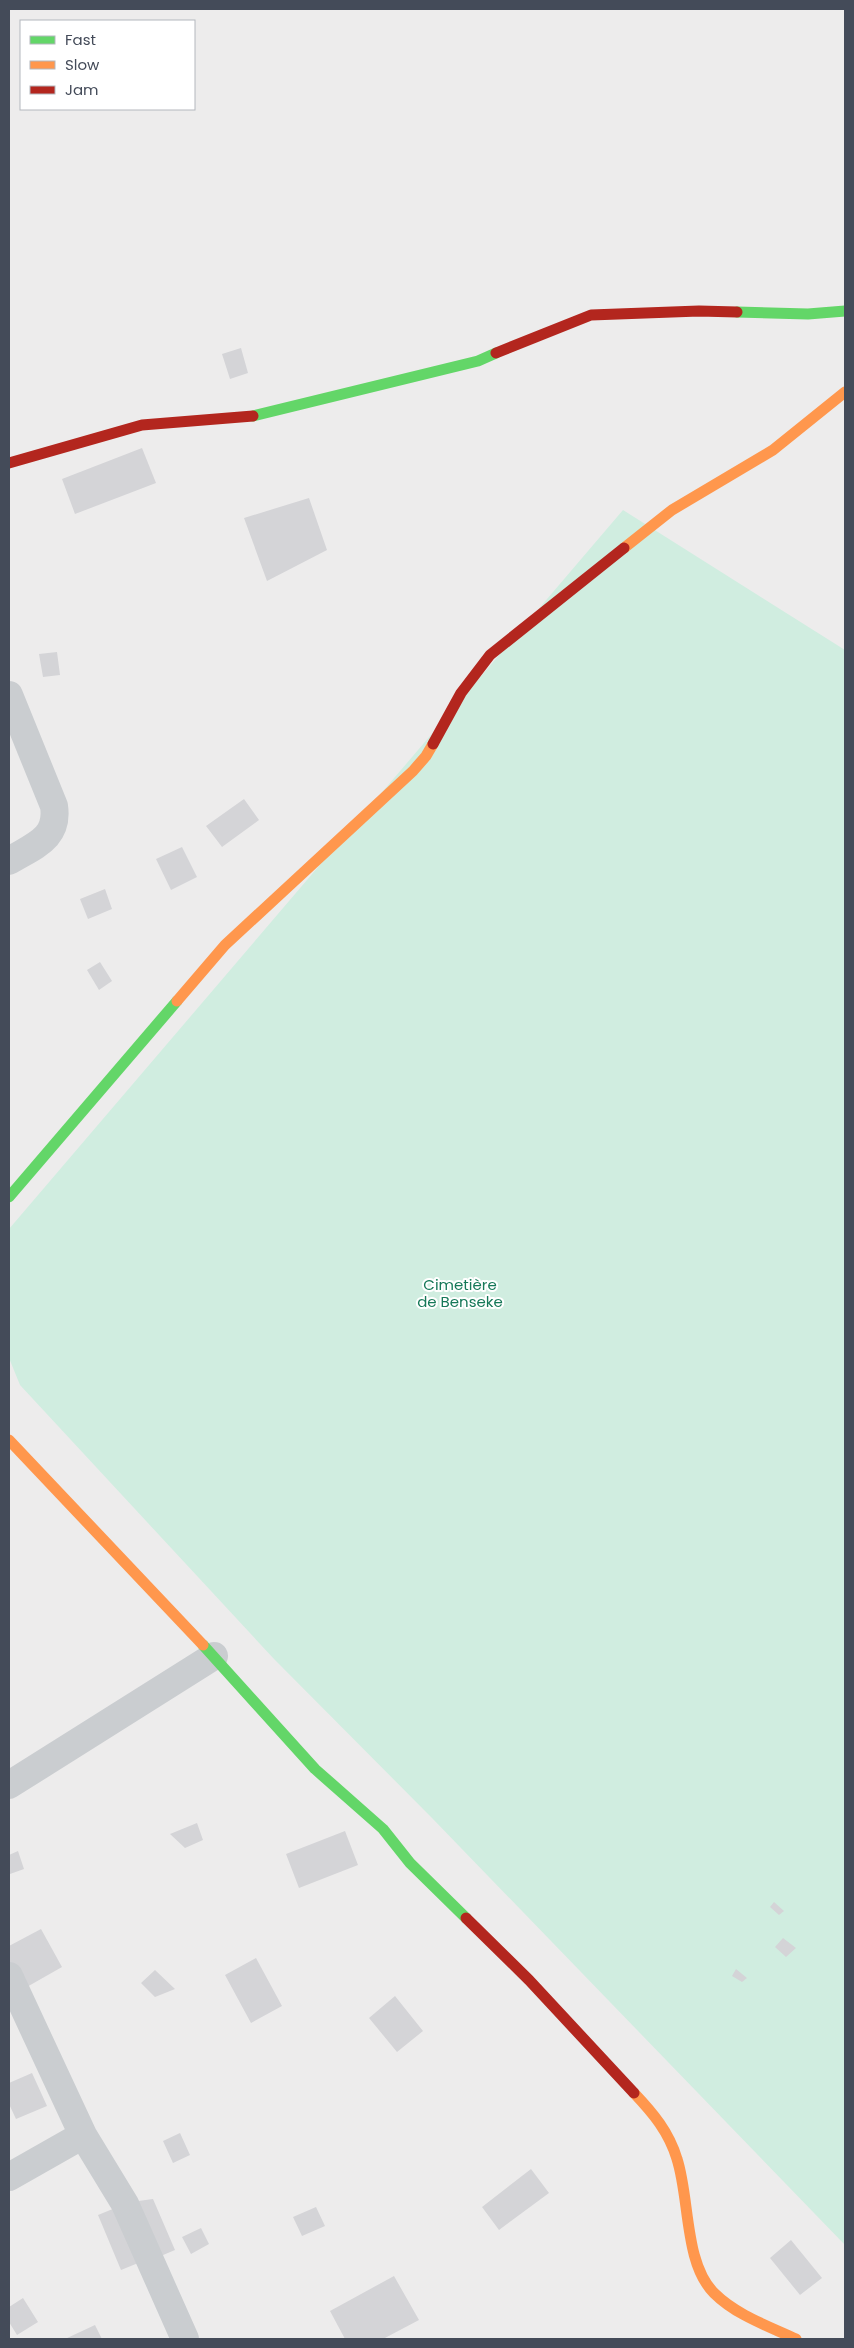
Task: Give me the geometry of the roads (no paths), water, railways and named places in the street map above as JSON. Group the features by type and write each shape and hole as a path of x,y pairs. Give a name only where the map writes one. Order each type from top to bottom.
{"street":[{"path":"9,463 142,425 263,416 478,360 591,315 699,311 808,314 845,311"},
{"path":"9,1197 225,945 413,771 426,756 461,693 490,655 672,510 773,450 845,392"},
{"path":"9,695 54,806 56,820 49,835 9,861"},
{"path":"9,1440 214,1656 316,1769 337,1790 383,1829 417,1871 529,1980 654,2114 666,2128 675,2149 688,2210 693,2254 706,2282 723,2301 796,2339"},
{"path":"9,1785 214,1656"},
{"path":"9,1976 84,2135 125,2204 184,2339"},
{"path":"9,2177 84,2135"}],"park label":[{"name":"Cimetière de Benseke","path":"460,1294"}]}
